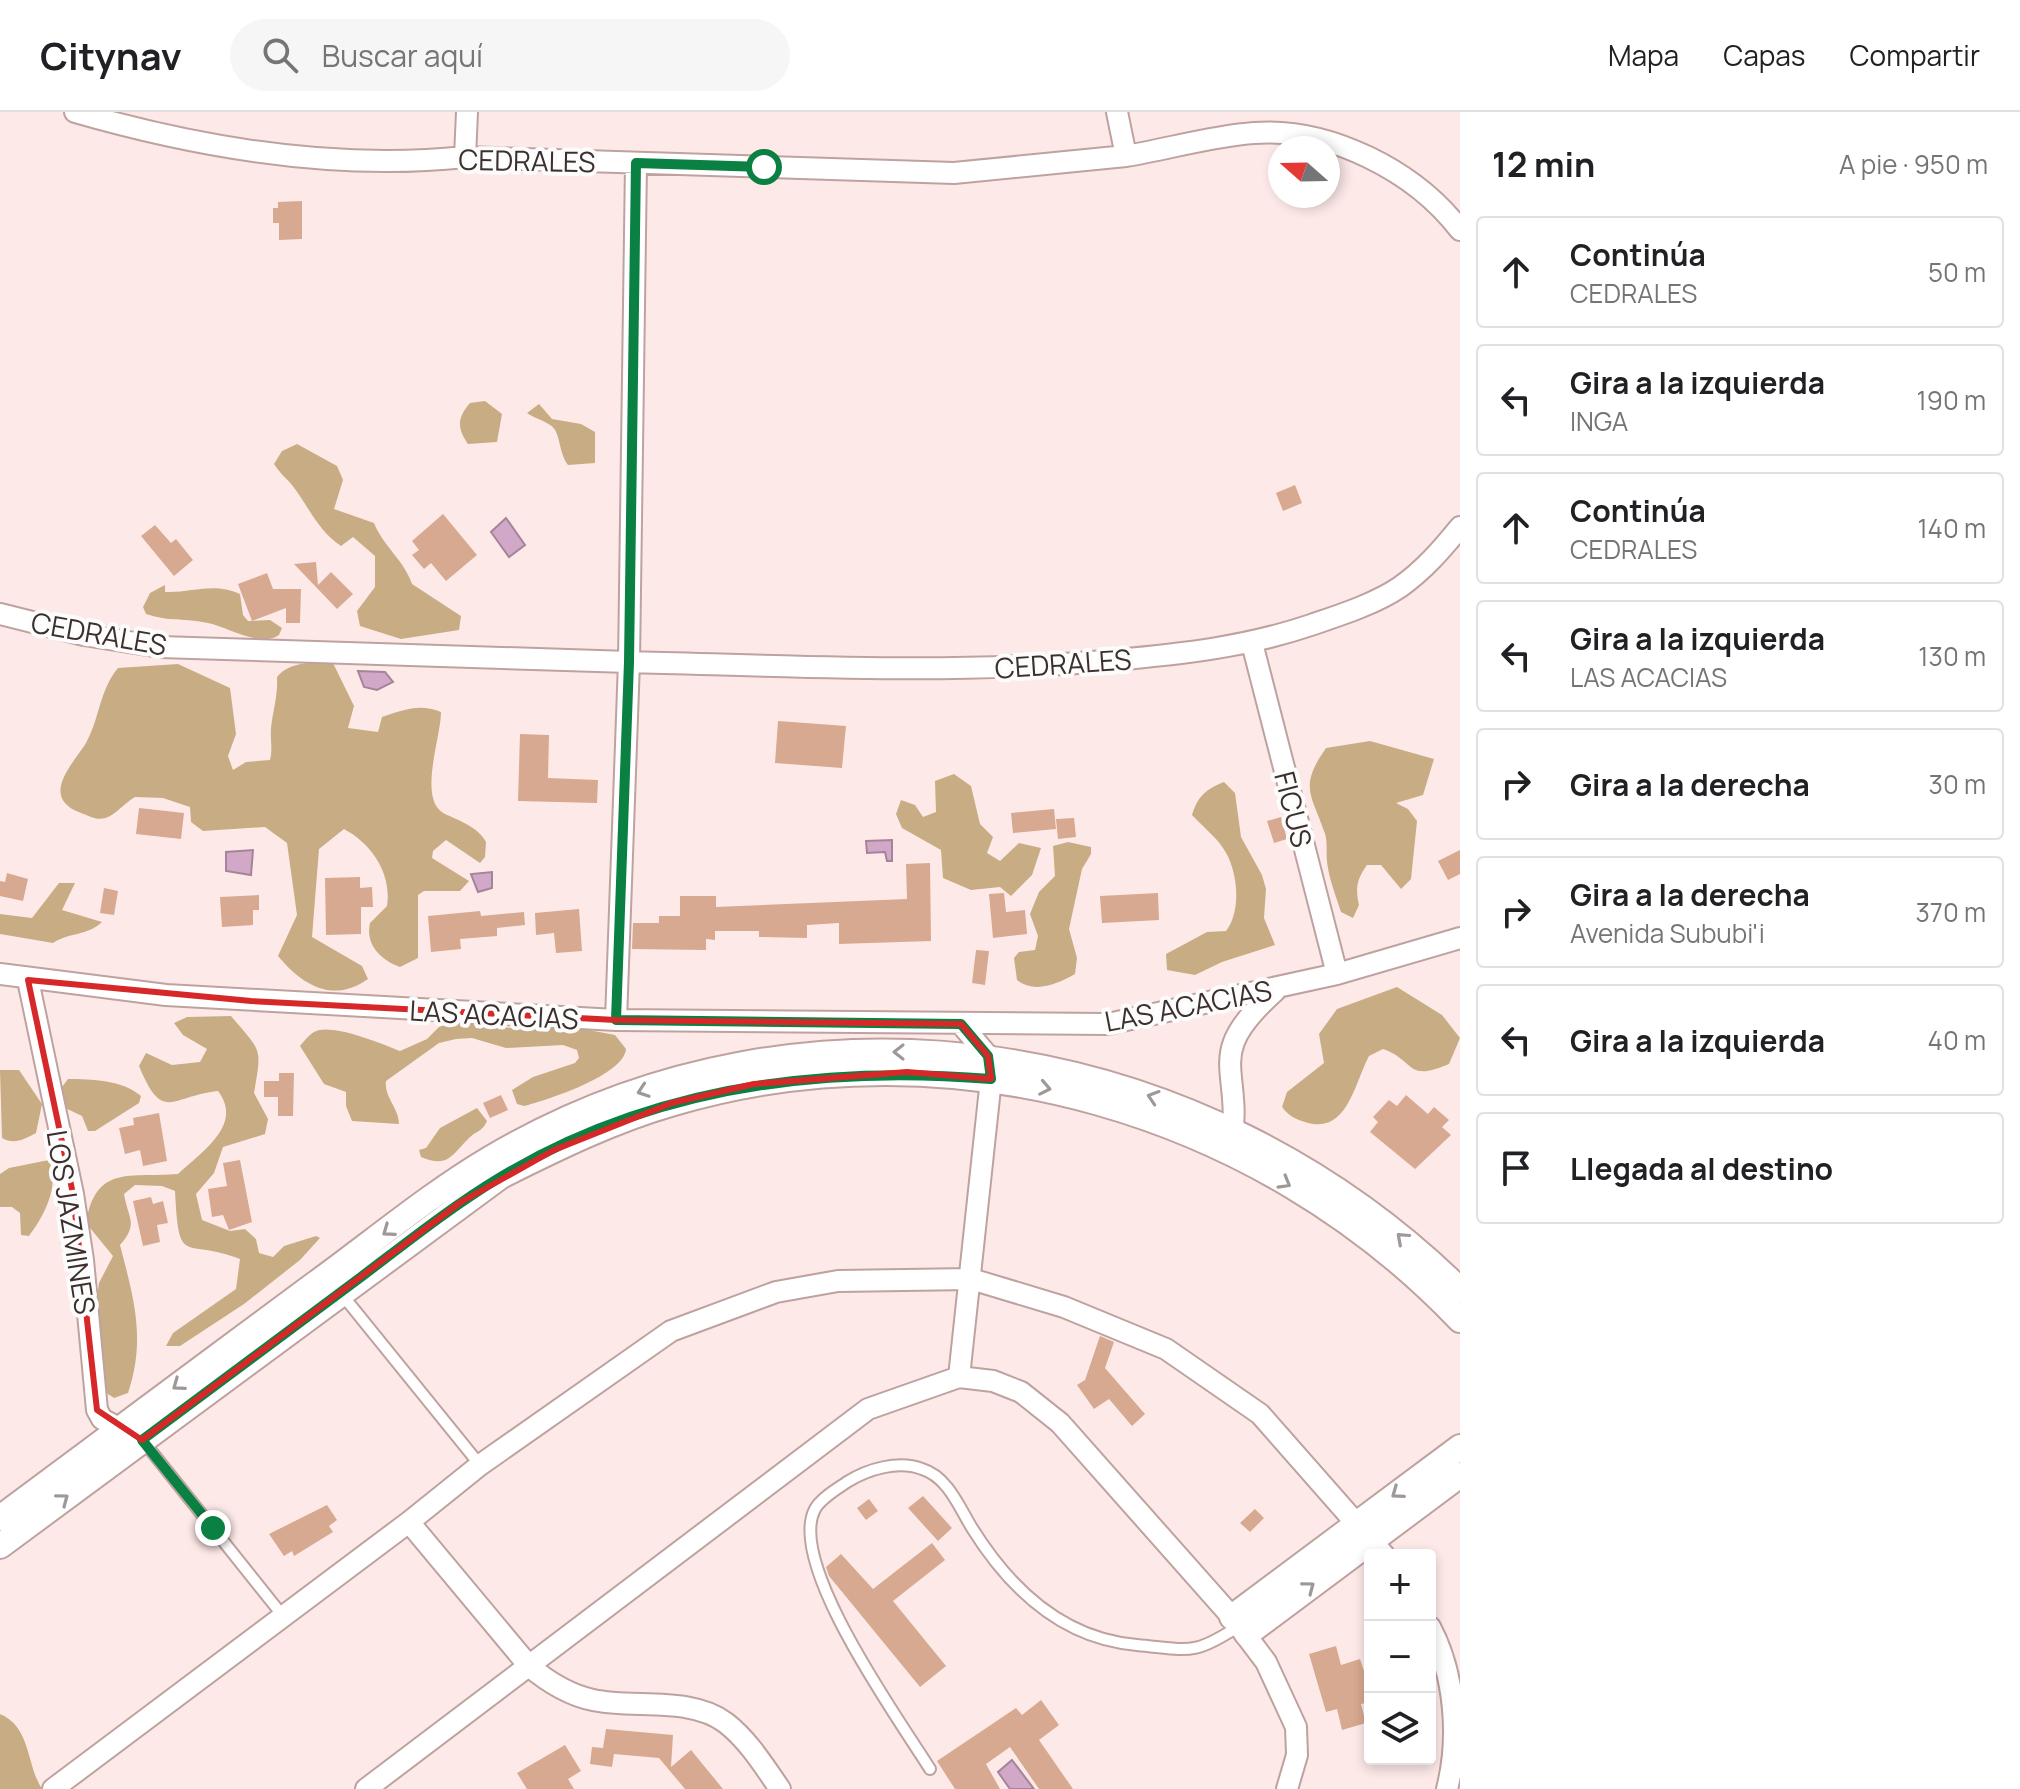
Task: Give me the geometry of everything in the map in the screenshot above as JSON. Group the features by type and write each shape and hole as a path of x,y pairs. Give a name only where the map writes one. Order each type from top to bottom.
{"street":[{"name":"CEDRALES","path":"75,112 229,149 399,161 465,157 954,173 1126,156 1255,133 1296,136 1343,147 1381,164 1419,188 1460,230"},
{"path":"465,157 467,112"},
{"path":"1117,112 1126,156"},
{"path":"616,1020 629,662 636,163"},
{"name":"CEDRALES","path":"0,614 84,635 160,647 240,652 922,670 1063,665 1197,653 1252,643 1336,617 1399,588 1437,556 1460,527"},
{"name":"FICUS","path":"1252,643 1337,974"},
{"name":"LAS ACACIAS","path":"0,974 28,980 251,1001 616,1020 1108,1024 1337,974 1460,938"},
{"name":"LOS JAZMINES","path":"28,980 73,1194 83,1260 94,1399 102,1419 142,1440"},
{"path":"1232,1140 1228,1055 1236,1031 1278,988"},
{"path":"961,1024 989,1068"},
{"path":"959,1377 971,1279 989,1068 1007,1024"},
{"path":"0,1518 450,1185 544,1130 667,1083 749,1064 837,1053 989,1068 1232,1140 1308,1169 1392,1229 1460,1290"},
{"path":"0,1546 501,1176 578,1139 672,1103 754,1084 819,1076 989,1068"},
{"path":"1232,1140 1379,1245 1460,1320"},
{"path":"53,1789 409,1522 480,1465 671,1331 776,1292 838,1281 971,1279 1064,1307 1166,1349 1260,1414 1371,1539"},
{"path":"366,1789 868,1409 959,1377 993,1381 1021,1392 1060,1423 1239,1625 1280,1687 1296,1727 1297,1755 1287,1789"},
{"path":"1371,1539 1460,1447"},
{"path":"1239,1625 1371,1539 1460,1475"},
{"path":"409,1522 529,1666 549,1683 593,1700 692,1710 723,1721 748,1744 780,1789"},
{"path":"1436,1645 1447,1679 1457,1731 1447,1789"}],"lane":[{"path":"340,1292 480,1465"},
{"path":"142,1440 283,1616"},
{"path":"930,1769 849,1637 822,1588 816,1565 811,1529 815,1509 834,1491 862,1473 889,1466 922,1468 935,1476 950,1489 994,1560 1020,1590 1069,1627 1095,1639 1111,1644 1201,1649 1239,1625"}],"highlighted area":[{"path":"28,980 251,1001 616,1020 961,1024 988,1056 991,1079 907,1072 754,1084 672,1103 554,1150 461,1202 142,1440 97,1410 73,1194"}],"shaded area":[{"path":"485,401 502,414 497,442 468,444 460,428 461,418 470,403"},
{"path":"539,404 552,419 581,424 595,432 595,463 568,465 554,428 527,413"},
{"path":"297,444 337,466 343,480 334,509 374,523 412,584 461,616 459,630 401,639 360,626 357,611 375,587 375,556 353,537 341,546 333,540 276,468 274,464 282,451"},
{"path":"506,518 525,545 509,557 491,532"},
{"path":"165,585 165,592 212,588 240,594 243,615 248,621 270,620 282,628 279,635 271,638 253,638 208,623 146,614 143,607 150,593"},
{"path":"332,661 354,706 348,728 378,732 382,717 397,712 419,708 441,712 432,768 433,796 437,807 445,814 473,828 486,842 485,857 480,863 446,840 433,851 432,858 469,881 460,891 424,891 418,895 418,958 400,967 381,956 370,938 370,923 387,906 386,883 378,861 363,843 344,829 319,849 312,937 362,966 368,979 343,990 319,988 308,983 278,956 297,915 287,843 265,827 203,831 191,822 190,807 163,798 135,797 110,816 96,818 68,806 62,798 61,789 68,770 91,734 107,686 118,668 178,664 230,688 236,734 228,756 233,770 246,762 270,760 277,677 295,665"},
{"path":"358,671 385,672 393,682 377,690 364,687"},
{"path":"1370,741 1434,759 1423,795 1396,803 1408,809 1417,821 1411,879 1401,889 1381,865 1367,865 1358,884 1359,905 1353,918 1341,912 1329,875 1325,835 1312,798 1310,781 1326,748"},
{"path":"954,774 971,786 980,824 993,837 987,853 1000,861 1019,843 1041,848 1032,875 1011,896 1000,887 971,890 943,878 941,850 902,828 896,814 901,800 915,805 923,817 936,812 935,781"},
{"path":"1224,782 1235,793 1241,837 1262,875 1266,889 1264,918 1275,945 1222,962 1195,975 1167,970 1166,954 1207,932 1226,931 1231,923 1236,901 1232,867 1223,848 1192,815 1204,794"},
{"path":"892,840 892,861 887,861 885,852 867,853 866,841"},
{"path":"1068,842 1091,847 1091,854 1082,869 1069,929 1077,958 1075,974 1053,984 1031,986 1017,980 1014,958 1019,952 1035,950 1038,936 1030,914 1039,892 1055,876 1053,846"},
{"path":"253,850 251,875 226,871 226,852"},
{"path":"492,872 492,888 478,892 471,874"},
{"path":"59,883 75,883 62,910 102,922 90,930 53,943 0,934 0,914 32,918"},
{"path":"1397,987 1442,1015 1460,1038 1449,1064 1418,1071 1383,1049 1369,1056 1348,1104 1332,1121 1308,1123 1288,1113 1282,1107 1287,1092 1324,1063 1319,1034 1337,1009"},
{"path":"231,1016 257,1051 254,1093 268,1119 265,1134 223,1147 214,1173 196,1194 202,1220 230,1231 245,1229 256,1239 259,1253 273,1257 284,1246 316,1236 320,1238 300,1260 244,1304 180,1346 166,1346 173,1333 236,1289 240,1259 188,1246 182,1241 179,1231 175,1191 162,1186 135,1185 124,1194 131,1226 120,1245 136,1319 136,1355 128,1393 114,1398 102,1390 97,1297 99,1283 113,1256 86,1223 91,1204 98,1191 118,1178 178,1174 216,1137 226,1115 225,1103 218,1091 179,1101 162,1101 147,1084 139,1066 146,1053 172,1065 200,1062 207,1049 183,1035 174,1023 187,1017"},
{"path":"446,1020 521,1029 573,1027 615,1035 626,1049 622,1059 599,1077 524,1106 517,1104 512,1090 533,1077 575,1063 579,1058 577,1050 563,1045 506,1048 472,1038 439,1043 386,1081 399,1124 352,1121 346,1106 346,1092 324,1084 300,1046 314,1032 332,1030 357,1035 400,1051 427,1039"},
{"path":"0,1070 19,1070 42,1104 36,1133 19,1140 2,1138"},
{"path":"68,1079 116,1084 141,1096 139,1103 95,1131 88,1131 82,1116 61,1106 59,1091"},
{"path":"477,1108 487,1121 453,1155 443,1161 421,1157 419,1150 426,1148 440,1128"},
{"path":"49,1160 53,1179 49,1200 29,1236 21,1235 20,1213 12,1207 0,1207 0,1174 9,1168"},
{"path":"0,1714 10,1720 23,1737 42,1789 0,1789"},
{"path":"1012,1760 1034,1789 1010,1789 998,1772"}],"building":[{"path":"302,201 302,239 279,240 279,223 273,223 273,208 278,208 278,202"},
{"path":"1295,485 1302,503 1283,511 1276,493"},
{"path":"443,514 477,555 446,581 431,563 424,569 412,555 419,550 412,541"},
{"path":"155,525 171,543 176,539 193,560 174,576 141,536"},
{"path":"316,562 318,585 331,572 353,594 337,609 294,564"},
{"path":"267,573 273,589 301,589 300,623 286,623 286,608 252,621 238,584"},
{"path":"778,721 846,726 842,768 775,763"},
{"path":"520,734 549,735 548,778 598,780 597,803 518,801"},
{"path":"139,808 184,813 181,839 136,834"},
{"path":"1054,809 1056,829 1013,833 1011,813"},
{"path":"1281,817 1287,839 1274,843 1267,821"},
{"path":"1074,818 1076,837 1058,839 1056,819"},
{"path":"1460,850 1460,874 1448,880 1438,861"},
{"path":"930,863 931,941 839,944 839,923 807,925 807,938 759,937 759,931 715,931 715,940 706,939 706,950 632,949 633,923 659,923 659,916 680,916 680,896 716,896 716,907 907,899 906,864"},
{"path":"7,873 28,879 23,901 0,896 0,881 5,882"},
{"path":"360,877 360,888 372,887 373,907 361,907 361,934 326,935 325,878"},
{"path":"104,888 118,891 114,915 100,913"},
{"path":"1004,893 1006,912 1025,910 1027,934 993,938 989,894"},
{"path":"1158,893 1159,920 1102,923 1100,896"},
{"path":"259,895 259,910 253,910 253,925 222,927 220,897"},
{"path":"579,909 582,951 556,953 554,933 536,935 535,913"},
{"path":"480,911 481,916 524,912 525,925 497,928 497,936 460,939 461,949 431,952 428,916"},
{"path":"976,950 989,951 985,985 972,983"},
{"path":"279,1073 294,1073 293,1116 278,1116 278,1097 264,1097 264,1081 279,1081"},
{"path":"501,1095 508,1110 490,1118 483,1103"},
{"path":"1406,1095 1428,1114 1434,1107 1449,1120 1442,1127 1451,1135 1415,1169 1370,1132 1378,1122 1373,1117 1389,1100 1397,1106"},
{"path":"159,1113 167,1161 143,1166 140,1150 125,1154 119,1128 134,1125 133,1118"},
{"path":"240,1160 252,1222 229,1230 223,1215 212,1217 208,1189 227,1186 223,1163"},
{"path":"151,1197 153,1204 163,1201 168,1223 157,1225 160,1242 143,1246 133,1201"},
{"path":"1100,1336 1114,1342 1105,1368 1145,1414 1132,1426 1109,1399 1094,1409 1077,1385 1085,1380"},
{"path":"923,1496 952,1528 938,1541 908,1508"},
{"path":"869,1499 878,1511 866,1520 857,1508"},
{"path":"327,1505 337,1520 329,1526 333,1532 294,1556 292,1551 284,1556 269,1534"},
{"path":"1255,1509 1264,1518 1250,1532 1240,1523"},
{"path":"932,1543 945,1560 893,1601 946,1666 920,1687 829,1576 826,1567 841,1554 873,1589"},
{"path":"1336,1646 1341,1665 1360,1659 1364,1671 1364,1703 1361,1704 1364,1724 1342,1730 1337,1709 1326,1712 1309,1654"},
{"path":"1041,1700 1059,1725 1039,1740 1073,1789 1039,1789 1010,1747 986,1764 1000,1789 955,1789 937,1761 1016,1708 1022,1715"},
{"path":"606,1729 673,1735 671,1767 691,1750 723,1789 685,1789 659,1758 614,1754 612,1767 590,1764 592,1747 603,1748"},
{"path":"565,1745 581,1771 568,1779 574,1789 527,1789 517,1773"}],"route":[{"path":"213,1528 142,1440 461,1202 501,1176 613,1124 672,1103 754,1084 819,1076 907,1072 991,1079 988,1056 961,1024 616,1020 629,662 636,163 764,167"}]}
